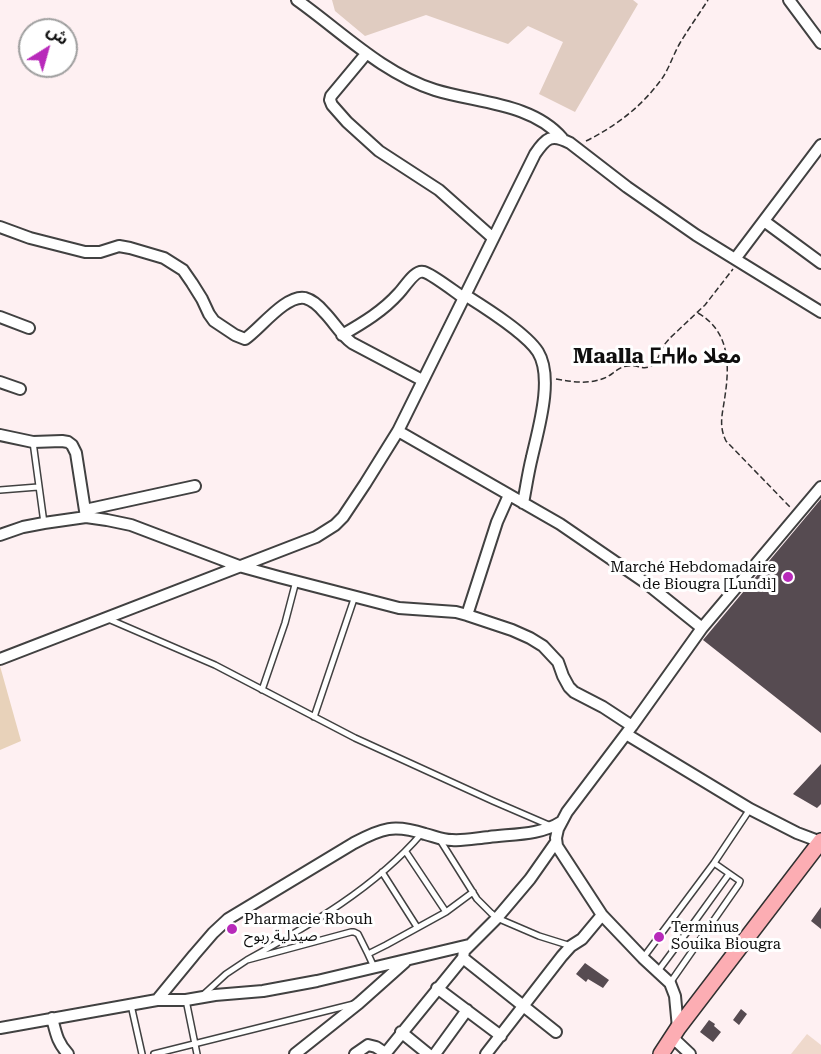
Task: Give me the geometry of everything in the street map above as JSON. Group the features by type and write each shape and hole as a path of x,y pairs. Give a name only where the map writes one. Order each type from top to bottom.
{"street":[{"path":"297,0 366,54 393,71 435,90 532,115 627,187 736,260 821,312"},
{"path":"789,0 821,43"},
{"path":"366,54 331,96 332,105 379,151 440,190 493,238"},
{"path":"0,659 316,537 335,525 356,498 398,431 535,154 543,142 549,138 562,138"},
{"path":"736,260 821,145"},
{"path":"764,221 821,263"},
{"path":"0,227 30,238 85,252 100,252 119,246 164,258 183,270 214,321 240,338 245,339 290,302 301,298 308,299 316,304 342,335 359,347 422,380"},
{"path":"342,335 371,318 391,302 414,276 423,272 506,323 534,347 542,361 544,395 541,420 523,503"},
{"path":"0,317 29,328"},
{"path":"0,382 20,388"},
{"path":"398,431 560,524 646,583 702,628"},
{"path":"0,435 33,441 62,441 72,445 76,453 86,514"},
{"path":"0,535 23,527 86,514 195,486"},
{"path":"690,1054 675,1033 675,996 670,983 602,915 564,859 556,842 557,825 702,628 821,487"},
{"path":"467,615 494,530 508,495"},
{"path":"86,514 130,525 239,566 399,608 456,612 530,638 543,646 558,662 563,676 574,692 603,707 629,730 750,809 797,833 821,841 661,1054"},
{"path":"157,1000 213,933 228,919 375,832 387,828 405,828 439,839 453,840 531,832 557,825"},
{"path":"355,1054 368,1045 376,1047 385,1054 463,958 464,951 497,918 530,879 556,842"},
{"path":"486,1054 571,946 582,939 602,915"},
{"path":"0,1028 157,1000 186,1000 263,991 317,981 469,945"},
{"path":"463,958 556,1032"},
{"path":"295,1054 359,1003 407,960"},
{"path":"437,988 501,1036"},
{"path":"435,1054 467,1010"},
{"path":"52,1018 60,1046 68,1054"},
{"path":"401,1032 428,1054"}],"lane":[{"path":"33,441 44,523"},
{"path":"0,490 38,487"},
{"path":"262,690 285,623 296,581"},
{"path":"314,717 356,596"},
{"path":"105,618 215,665 410,764 557,825"},
{"path":"643,958 714,863 750,809"},
{"path":"200,998 226,974 303,929 359,891 406,852 423,833"},
{"path":"439,839 473,892 485,908 497,918 539,936 571,946"},
{"path":"406,852 446,912"},
{"path":"670,983 739,884 740,881 714,863"},
{"path":"382,872 417,927"},
{"path":"658,971 729,874"},
{"path":"368,954 446,912 473,892"},
{"path":"247,960 354,932 358,934 374,967"},
{"path":"186,1000 197,1054"},
{"path":"154,1054 359,1003"},
{"path":"131,1005 142,1054"}],"path":[{"path":"575,147 615,126 650,93 662,78 679,44 708,0"},
{"path":"544,379 585,383 598,381 624,366 630,365 643,369 652,367 664,345 714,294 736,260"},
{"path":"697,313 707,318 713,325 726,350 727,371 721,433 726,441 798,514"}],"shaded area":[{"path":"332,0 633,0 638,4 575,112 539,94 563,42 528,26 508,44 426,15 365,36 335,11"},
{"path":"0,666 21,741 0,750"},
{"path":"807,1034 821,1045 821,1054 791,1054"}],"building":[{"name":"Marché Hebdomadaire de Biougra [Lundi]","path":"821,499 821,733 703,640"},
{"path":"821,764 821,804 817,808 793,794"},
{"path":"821,907 821,929 811,921"},
{"path":"585,963 609,980 603,988 588,979 586,982 576,974"},
{"path":"741,1009 747,1014 739,1025 733,1020"},
{"path":"709,1020 721,1032 713,1042 700,1032"}],"place":[{"name":"Marché Hebdomadaire de Biougra [Lundi]","path":"788,577"},
{"name":"Pharmacie Rbouh صيدلية ربوح","path":"232,929"},
{"name":"Terminus Souika Biougra","path":"659,937"}],"district":[{"name":"Maalla ⵎⵄⵍⴰ معلا","path":"657,357"}]}
